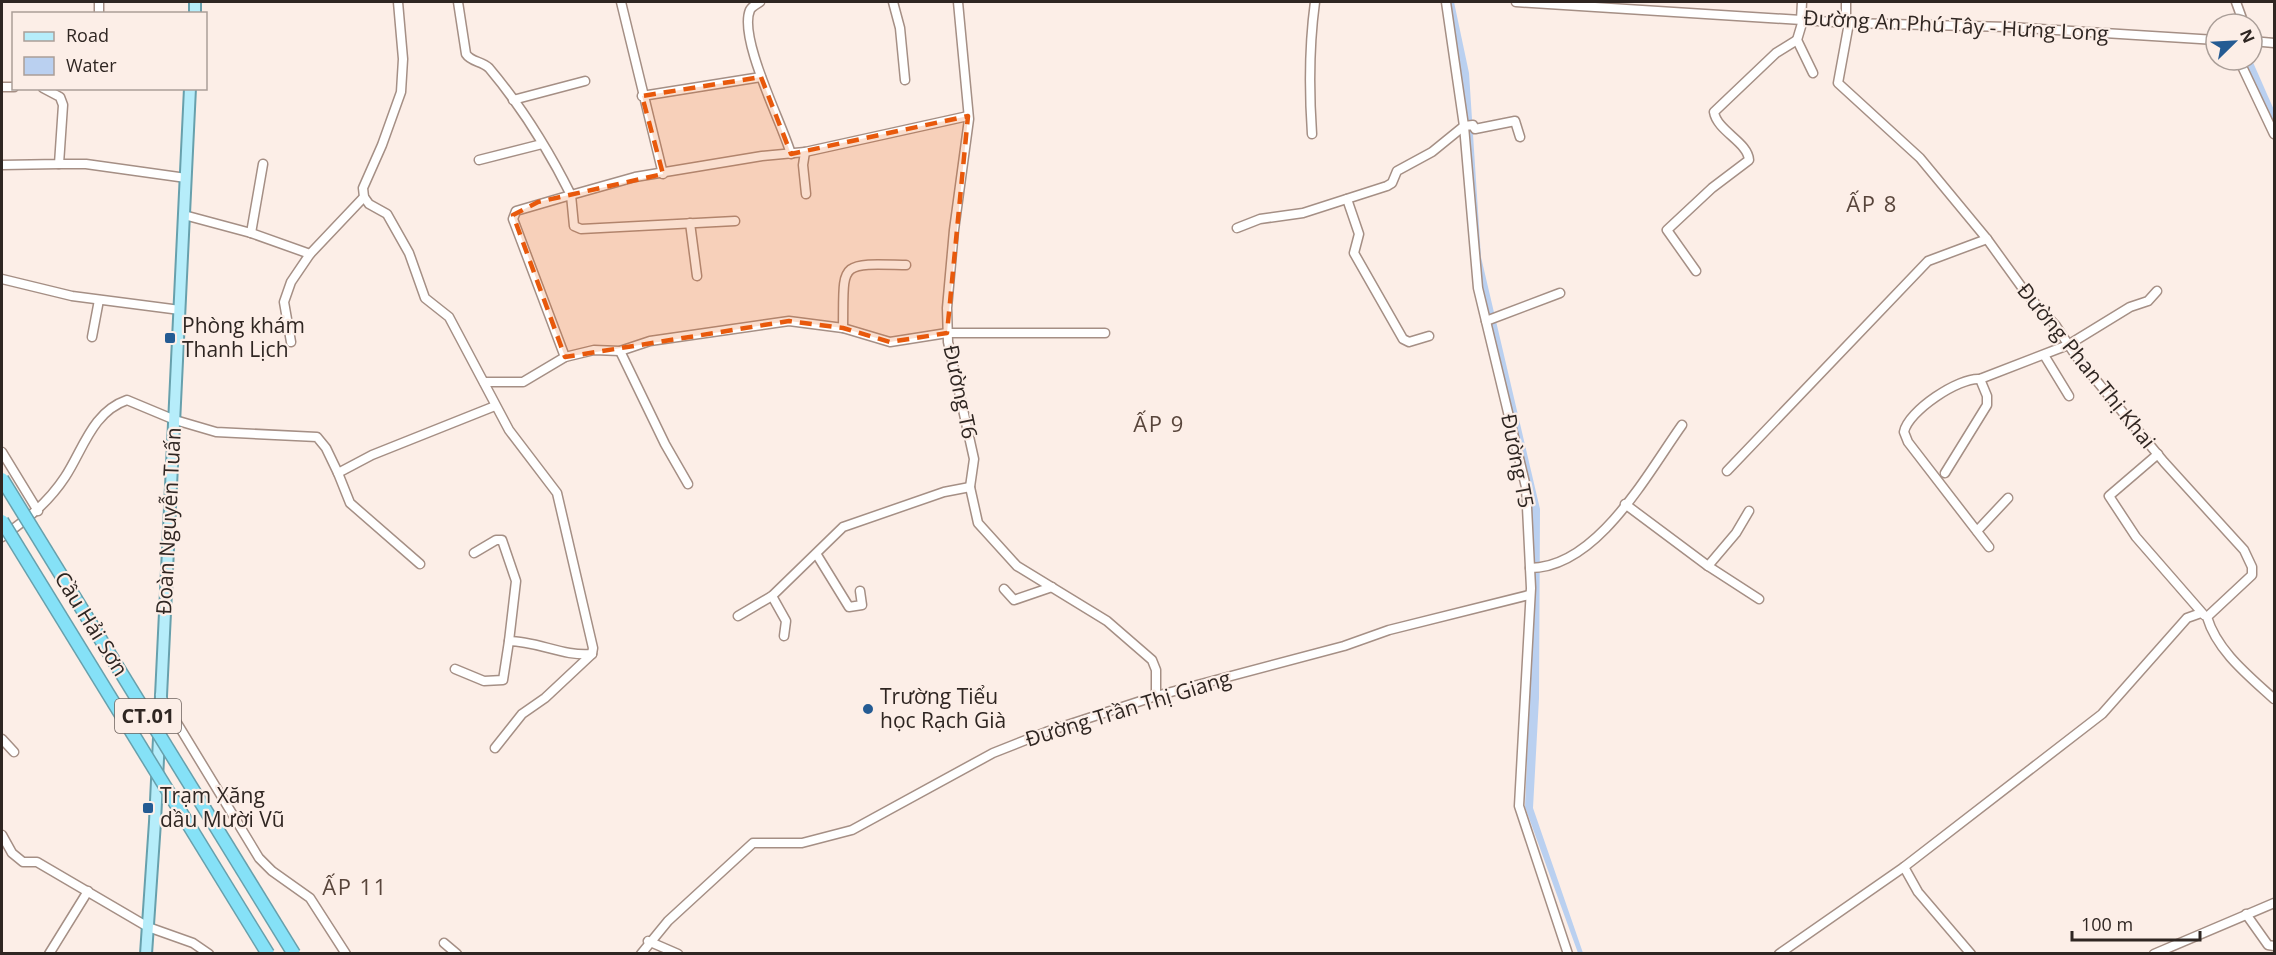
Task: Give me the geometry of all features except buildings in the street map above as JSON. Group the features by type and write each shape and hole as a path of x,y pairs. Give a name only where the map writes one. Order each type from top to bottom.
{"highway":[{"name":"Cầu Hải Sơn","path":"2,479 294,954"},
{"name":"Cầu Hải Sơn","path":"2,521 268,954"}],"main road":[{"name":"Đoàn Nguyễn Tuấn","path":"146,954 175,420 190,90"}],"street":[{"path":"398,2 403,59 401,92 382,145 363,188 364,197 369,204 387,214 409,253 424,298 449,317 509,430 557,493 593,648 592,654 545,698 522,714 495,747"},
{"path":"458,2 466,54 469,59 486,66 513,100 542,144 571,195 574,226 581,229 735,221"},
{"path":"621,2 642,96 663,174"},
{"path":"760,2 751,7 749,12 752,47 761,77 784,129 791,154"},
{"path":"893,2 900,28 905,80"},
{"name":"Đường T6","path":"958,2 968,116 954,230 947,333 974,459 970,488 978,523 1017,566 1107,621 1152,660 1156,670 1156,696"},
{"path":"1312,135 1309,89 1310,35 1315,2"},
{"name":"Đường T5","path":"1446,2 1464,126 1472,245 1486,321 1526,487 1531,568 1524,751 1519,806 1568,954"},
{"name":"Đường An Phú Tây - Hưng Long","path":"1516,2 1847,23 2000,27 2204,39"},
{"path":"1802,2 1802,20 1797,40 1813,73"},
{"path":"1846,2 1847,23"},
{"name":"Đường Phan Thị Khai","path":"1779,954 1904,867 2102,714 2187,618 2204,615 2252,575 2252,567 2235,538 2158,454 2068,345 2056,326 2026,293 1987,239 1920,158 1838,83 1847,23"},
{"path":"1696,272 1667,230 1712,188 1749,160 1748,153 1721,125 1714,112 1776,53 1797,40"},
{"path":"2245,72 2274,135"},
{"path":"642,96 761,77"},
{"path":"513,100 585,81"},
{"path":"47,90 60,97 63,105 59,164"},
{"path":"565,357 513,215 525,206 635,177 762,156 805,152 968,116"},
{"path":"1237,228 1251,222 1303,213 1392,183 1397,171 1432,152 1464,126 1473,125 1475,129 1515,121 1520,137"},
{"path":"479,160 542,144"},
{"path":"805,152 803,165 806,194"},
{"path":"2,165 86,164 186,178"},
{"path":"251,233 262,164"},
{"path":"291,342 284,302 291,282 310,254 364,197"},
{"path":"1347,199 1359,234 1354,253 1403,339 1409,342 1429,336"},
{"path":"184,215 251,233 310,254"},
{"path":"690,223 697,276"},
{"path":"1727,471 1928,261 1987,239"},
{"path":"843,328 843,279 847,271 860,265 906,265"},
{"path":"2,279 99,300 180,310"},
{"path":"1989,547 1916,453 1904,432 1908,422 1948,389 1966,379 1980,379 2068,345 2130,307 2148,301 2157,291"},
{"path":"1486,321 1560,292"},
{"path":"92,337 99,300"},
{"path":"484,382 523,382 565,357 594,350 620,351 650,341 789,321 843,328 890,342 947,333 1105,333"},
{"path":"620,351 665,444 688,484"},
{"path":"2044,355 2069,396"},
{"path":"1945,473 1987,405 1987,396 1980,379"},
{"path":"2,537 38,511 65,478 91,428 121,402 135,401 175,420 228,434 315,437 326,448 350,503 420,564"},
{"path":"338,473 372,454 495,406"},
{"path":"1531,568 1542,568 1582,550 1596,538 1625,504 1682,425"},
{"path":"2,452 38,511"},
{"path":"2158,454 2109,496 2136,537 2204,615 2235,663 2274,699"},
{"path":"738,616 772,596 817,555 843,527 944,492 970,488"},
{"path":"1977,531 2008,498"},
{"path":"1625,504 1708,566 1759,599"},
{"path":"1708,566 1736,533 1749,512"},
{"path":"455,669 484,681 503,680 516,580 502,540 496,540 474,553"},
{"path":"817,555 849,607 862,605 860,591"},
{"path":"1004,589 1014,600 1052,587"},
{"name":"Đường Trần Thị Giang","path":"641,954 648,941 753,843 802,843 852,830 993,753 1046,732 1156,696 1344,646 1389,630 1529,595"},
{"path":"772,596 786,621 784,636"},
{"path":"509,641 554,647 574,655 592,654"},
{"path":"160,694 259,858 272,871 310,898 346,954"},
{"path":"2,739 14,752"},
{"path":"2,835 12,853 22,862 37,862 147,927 193,943 209,954"},
{"path":"1904,867 1918,892 1971,954"},
{"path":"49,954 88,891"},
{"path":"2154,954 2274,903"},
{"path":"2246,914 2268,945 2274,946"},
{"path":"648,941 678,954"},
{"path":"444,943 457,954"}],"highlighted area":[{"path":"761,77 791,154 968,116 947,333 890,342 843,328 789,321 565,357 513,215 538,202 663,174 642,96"}],"water":[{"path":"1446,2 1454,2 1469,73 1481,257 1540,509 1539,698 1533,808 1583,953 1578,953 1525,807 1533,614 1532,513 1527,481 1479,281"},
{"path":"2248,72 2257,72 2274,110 2274,128"}],"place":[{"name":"Phòng khám Thanh Lịch","path":"170,338"},
{"name":"Trường Tiểu học Rạch Già","path":"868,709"},
{"name":"Trạm Xăng dầu Mười Vũ","path":"148,808"}],"district":[{"name":"ẤP 8","path":"1872,204"},
{"name":"ẤP 9","path":"1159,424"},
{"name":"ẤP 11","path":"355,887"}]}
